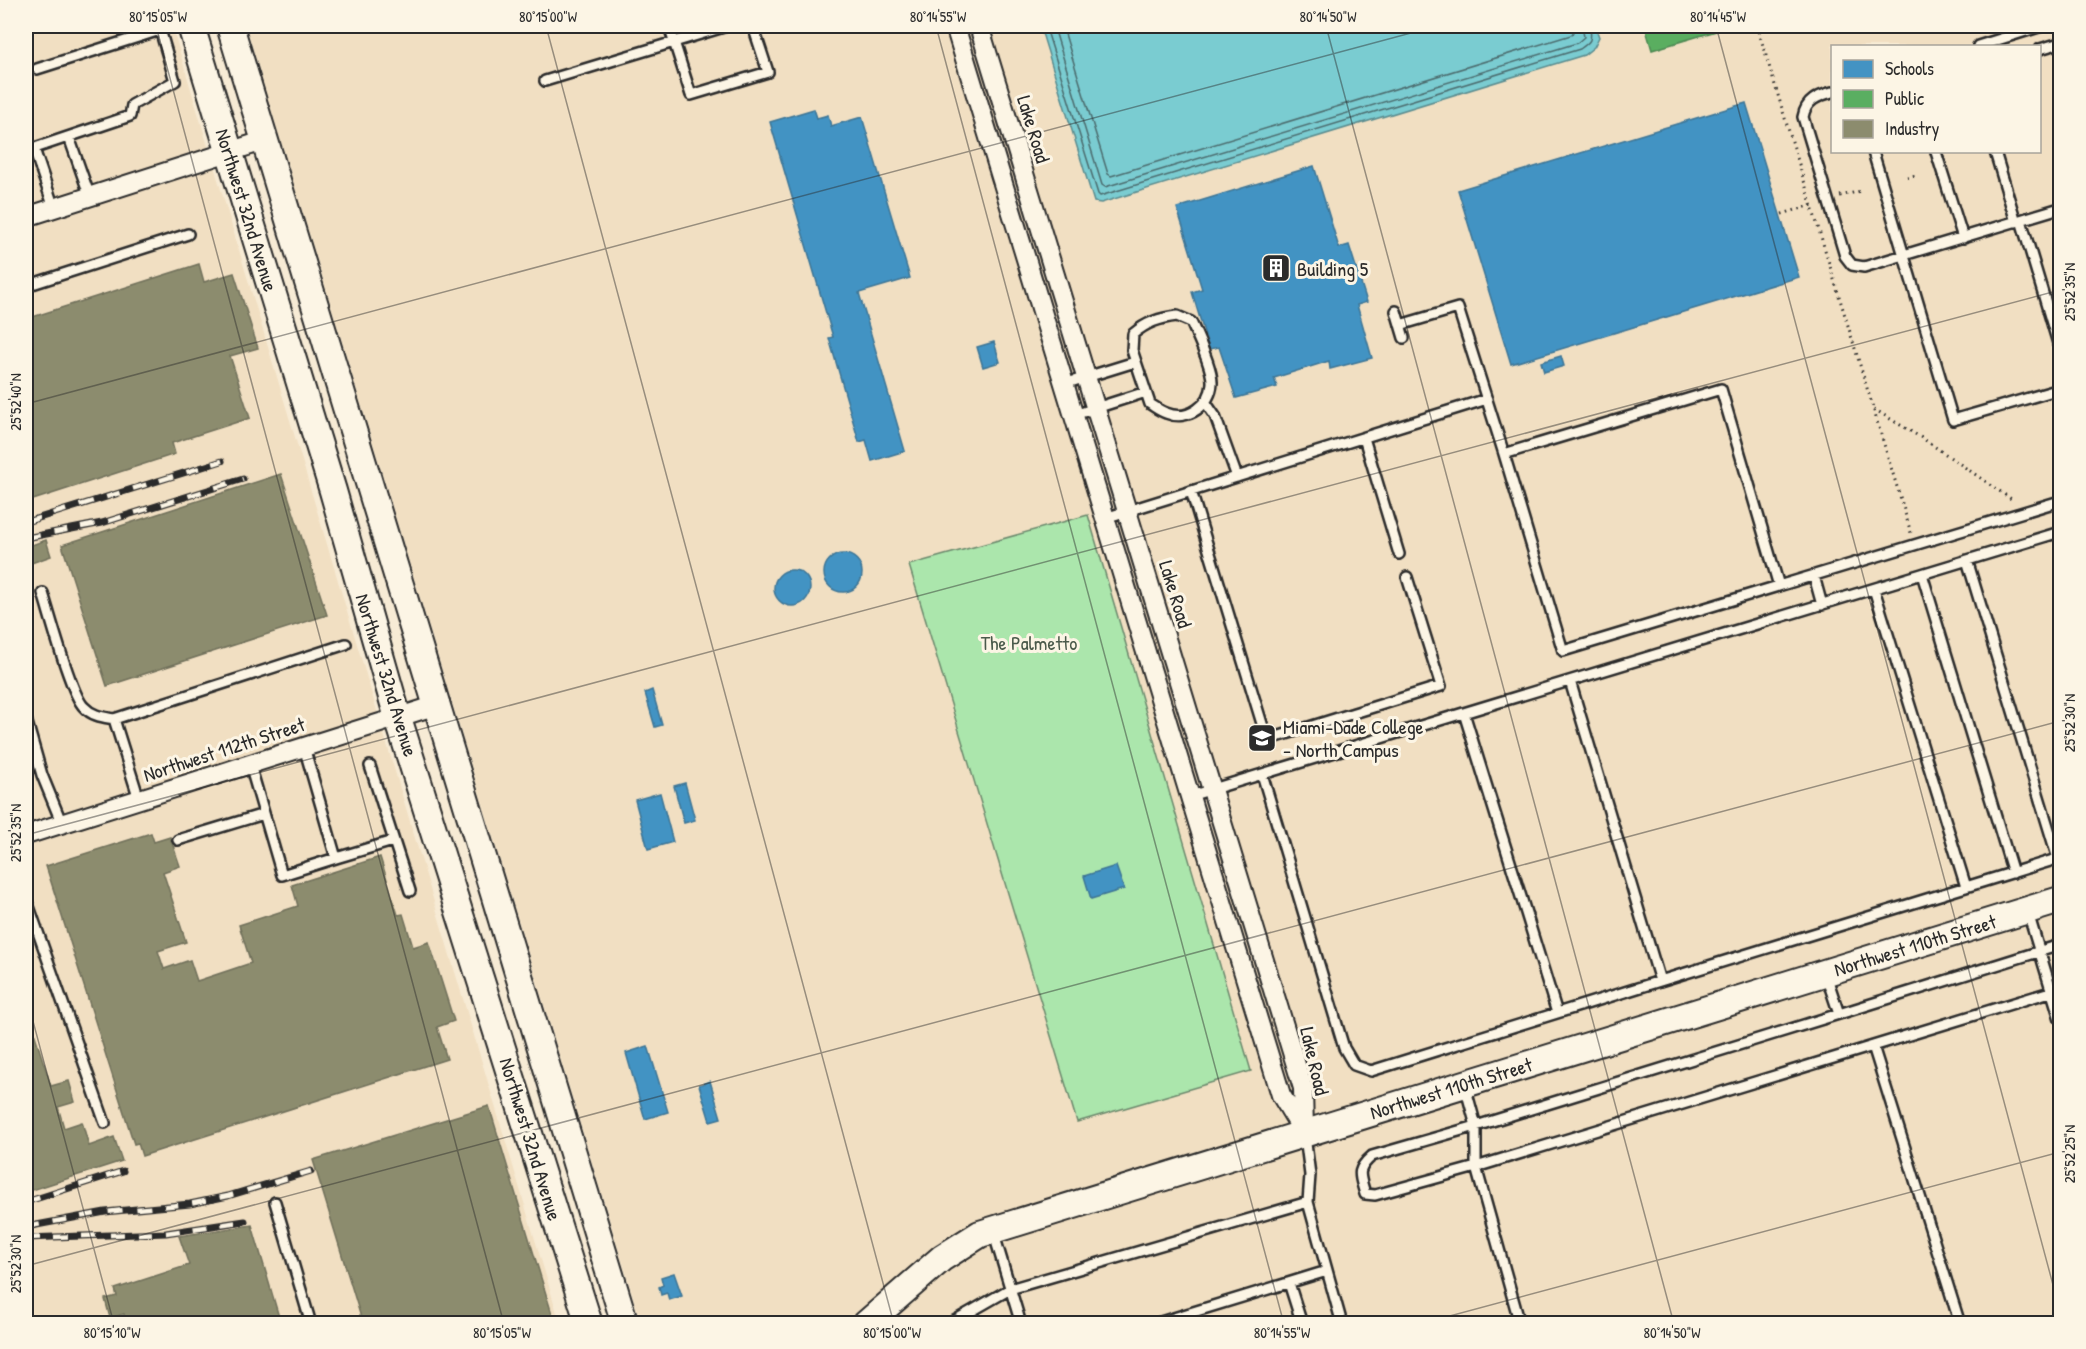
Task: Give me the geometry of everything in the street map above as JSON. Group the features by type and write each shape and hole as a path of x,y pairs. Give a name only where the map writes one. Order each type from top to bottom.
{"main road":[{"name":"Northwest 32nd Avenue","path":"191,26 333,491 398,718 589,1323"},
{"name":"Northwest 32nd Avenue","path":"230,26 625,1323"},
{"name":"Northwest 110th Street","path":"866,1323 942,1258 980,1234 2061,900"}],"street":[{"name":"Lake Road","path":"955,26 1281,1095 1304,1133"},
{"name":"Lake Road","path":"979,26 1303,1088 1304,1133"},
{"path":"26,217 266,140"},
{"name":"Northwest 112th Street","path":"26,835 437,705"}],"lane":[{"path":"669,26 690,95 768,72 753,26"},
{"path":"545,81 727,26"},
{"path":"1981,45 2042,26"},
{"path":"37,69 159,28 175,81 132,105 130,116 30,150 54,208"},
{"path":"2041,49 2061,43"},
{"path":"1831,93 1809,103 1803,117 1845,256 1848,261 1858,267 2061,208"},
{"path":"69,137 90,196"},
{"path":"1873,153 1953,420 2061,388"},
{"path":"1936,153 1963,238"},
{"path":"1995,153 2061,350"},
{"path":"26,286 189,234"},
{"path":"1400,325 1458,308 1563,651 2061,501"},
{"path":"1396,311 1404,339"},
{"path":"1177,316 1191,321 1212,381 1206,403 1199,410 1187,414 1168,414 1150,404 1146,392 1132,350 1133,334 1144,325 1160,318 1177,316"},
{"path":"1064,384 1135,362"},
{"path":"1504,453 1720,389 1779,586"},
{"path":"1074,415 1146,392"},
{"path":"1105,518 1487,399"},
{"path":"1206,403 1215,416 1237,477"},
{"path":"1364,438 1399,554"},
{"path":"1191,491 1267,740 1441,686 1407,577"},
{"path":"1190,796 2061,532"},
{"path":"1262,774 1344,1048 1354,1065 1371,1071 2059,859 1967,560"},
{"path":"1922,574 2013,873"},
{"path":"1814,576 1822,604"},
{"path":"1874,589 1966,887"},
{"path":"43,593 74,689 82,706 94,715 114,719 346,644"},
{"path":"1570,681 1660,981"},
{"path":"1464,713 1557,1013"},
{"path":"26,719 42,775 62,824"},
{"path":"114,719 139,800"},
{"path":"304,747 336,858"},
{"path":"250,765 282,875 393,841"},
{"path":"370,766 410,891"},
{"path":"178,840 264,814"},
{"path":"26,898 105,1123"},
{"path":"2027,910 2040,952 2056,990 2061,1019"},
{"path":"2056,990 1476,1167 1375,1195 1365,1194 1359,1173 1362,1165 1372,1156 2061,945"},
{"path":"1825,972 1839,1014"},
{"path":"1873,1046 1960,1323"},
{"path":"1464,1084 1476,1126 1476,1167 1520,1323"},
{"path":"1304,1133 1310,1175 1308,1202 1342,1323"},
{"path":"275,1202 311,1323"},
{"path":"949,1323 1010,1289 1308,1202"},
{"path":"993,1230 1021,1323"},
{"path":"1154,1323 1327,1271"},
{"path":"1289,1283 1302,1323"}],"path":[{"path":"1757,26 1912,535"},
{"path":"1907,177 1916,175"},
{"path":"1840,196 1861,190"},
{"path":"1782,214 1818,203"},
{"path":"1873,408 1926,440 2017,504"}],"shaded area":[{"path":"26,26 172,26 560,1323 26,1323"},
{"name":"Miami-Dade College - North Campus","path":"246,26 2060,26 2060,1323 641,1323"}],"green space":[{"name":"The Palmetto","path":"1088,515 1251,1071 1077,1122 909,565"}],"water":[{"path":"1044,26 1595,26 1599,37 1594,47 1584,55 1101,203 1094,202 1042,33"}],"building: Schools":[{"path":"1746,103 1799,277 1511,364 1458,190"},
{"path":"814,109 817,118 828,115 831,126 862,117 910,278 859,293 905,451 872,461 866,440 859,442 829,338 833,337 770,122"},
{"name":"Building 5","path":"1314,166 1339,248 1349,245 1367,302 1357,305 1372,358 1330,369 1329,361 1274,378 1277,387 1236,398 1219,347 1209,349 1192,292 1202,289 1177,208"},
{"path":"994,342 1000,362 983,367 977,347"},
{"path":"1561,356 1564,366 1544,372 1541,362"},
{"path":"843,554 856,560 862,573 856,586 843,592 830,586 824,573 830,560"},
{"path":"792,570 805,575 810,588 805,601 792,606 779,601 774,588 779,575"},
{"path":"652,690 662,725 655,727 645,693"},
{"path":"685,783 695,820 684,823 674,786"},
{"path":"660,793 673,842 648,849 635,800"},
{"path":"1116,866 1124,889 1091,899 1084,876"},
{"path":"648,1046 668,1112 645,1119 626,1053"},
{"path":"710,1081 721,1118 710,1121 699,1085"},
{"path":"674,1273 682,1296 669,1300 667,1293 661,1295 659,1287 663,1285 661,1277"}],"building: Public":[{"path":"1645,26 1733,26 1652,50"}],"building: Industry":[{"path":"199,264 204,282 234,273 258,348 230,356 250,418 172,443 175,454 33,500 29,489 26,490 26,319"},
{"path":"281,474 327,615 107,686 62,545"},
{"path":"46,540 51,556 26,565 26,547"},
{"path":"151,833 154,842 170,837 180,866 163,872 186,942 158,951 164,969 190,960 197,981 251,963 239,925 298,906 292,885 380,857 398,915 403,914 413,947 429,942 454,1021 437,1027 447,1059 142,1156 138,1143 134,1144 46,866"},
{"path":"26,1007 51,1086 69,1081 75,1102 58,1107 64,1128 82,1122 89,1146 114,1137 122,1161 26,1192"},
{"path":"489,1106 555,1324 363,1324 313,1160"},
{"path":"252,1225 281,1324 112,1324 125,1319 124,1314 110,1318 105,1299 117,1296 115,1289 189,1265 179,1236"}],"railway":[{"path":"26,522 222,461"},
{"path":"26,538 102,523 243,479"},
{"path":"26,1202 123,1171"},
{"path":"26,1227 105,1212 190,1204 228,1196 311,1171"},
{"path":"26,1238 166,1233 245,1221"}],"place":[{"name":"Building 5","path":"1276,268"},
{"name":"Miami-Dade College - North Campus","path":"1262,738"}]}
